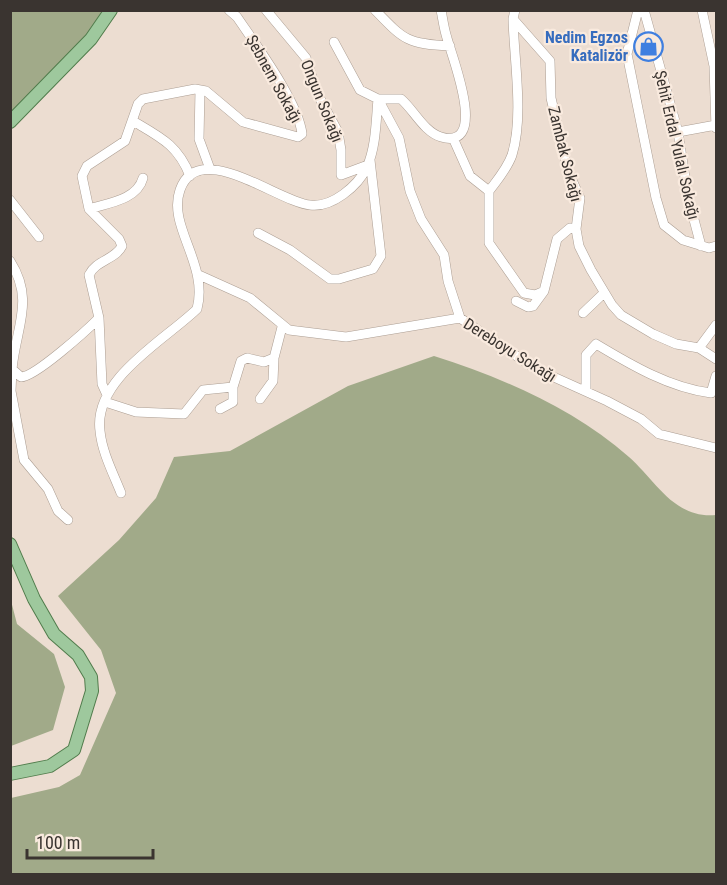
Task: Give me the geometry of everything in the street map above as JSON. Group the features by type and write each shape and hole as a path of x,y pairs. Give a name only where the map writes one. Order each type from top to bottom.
{"main road":[{"path":"10,122 91,39 111,10"},
{"path":"10,544 34,599 54,634 78,655 91,677 92,691 74,750 50,766 10,774"}],"street":[{"name":"Şebnem Sokağı","path":"200,90 206,91 243,122 289,136 298,137 302,134 301,123 279,83 243,26 229,10"},
{"name":"Ongun Sokağı","path":"266,10 306,58 318,95 338,132 341,175 369,161"},
{"path":"375,10 401,37 418,44 450,46"},
{"path":"334,42 360,90 378,99 401,99 426,127 440,137 453,138 460,134 465,120 465,104 441,10"},
{"path":"638,10 627,54 656,198 664,225 683,240 700,246 717,246"},
{"name":"Şehit Erdal Yulalı Sokağı","path":"644,10 678,132 688,197 700,246"},
{"path":"678,132 716,127 715,67 702,10"},
{"path":"514,15 517,122 512,154 505,170 489,191 489,243 524,293 535,295 544,291"},
{"name":"Zambak Sokağı","path":"514,15 550,61 551,98 568,171 580,198 576,229 579,246 604,293 621,315 642,328 676,344 699,348 717,359"},
{"path":"210,169 199,139 200,90 174,92 143,99 138,104 125,141 87,166 82,176 89,209 119,239 122,246 118,253 92,268 89,275 99,318 102,384 106,398 136,412 184,414 203,390 233,387"},
{"path":"258,233 290,250 330,279 339,279 373,269 381,256 369,161 378,99"},
{"path":"378,99 399,138 410,191 421,219 444,255 448,282 460,318"},
{"path":"133,121 165,140 182,157 190,176"},
{"path":"453,138 470,176 489,191"},
{"path":"121,493 99,430 106,398 130,365 196,309 200,296 199,275 183,231 177,205 180,189 190,176 210,169 253,181 288,198 315,205 340,196 358,182 369,161"},
{"path":"89,209 125,199 141,186 143,178"},
{"path":"10,200 39,237"},
{"path":"516,301 528,308 533,306 544,291 557,239 570,228 576,229"},
{"path":"10,261 18,273 25,306 14,349 11,391 24,459 48,489 58,511 68,520"},
{"path":"199,275 250,298 282,327 274,358 273,381 260,399"},
{"path":"583,313 604,293"},
{"path":"12,369 21,377 28,377 82,335 99,318"},
{"name":"Dereboyu Sokağı","path":"282,327 289,330 346,337 460,318 548,376 586,390 641,419 659,434 717,448"},
{"path":"699,348 717,325"},
{"path":"586,390 586,355 596,344 645,372 699,392 714,394 717,376"},
{"path":"220,409 233,402 233,387 244,359 264,362 274,358"}],"green space":[{"path":"11,11 106,11 85,40 11,122"},
{"path":"434,356 486,374 561,409 607,439 629,457 677,505 701,515 716,515 716,874 11,874 11,798 59,787 80,775 116,693 101,650 58,596 119,540 156,498 174,457 230,451 348,386"},
{"path":"10,597 17,624 54,654 65,687 53,730 11,746"}],"place":[{"name":"Nedim Egzos Katalizör","path":"649,46"}]}
